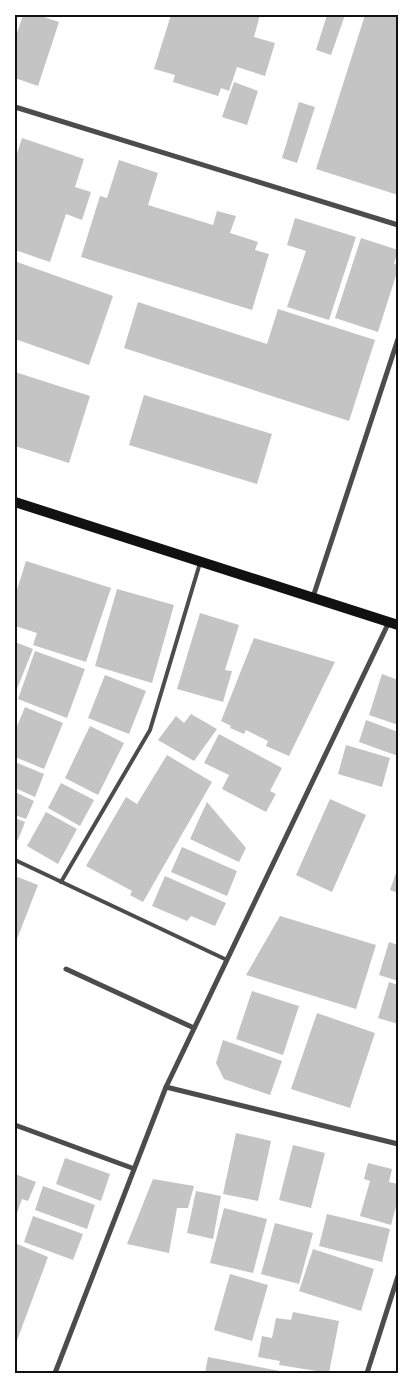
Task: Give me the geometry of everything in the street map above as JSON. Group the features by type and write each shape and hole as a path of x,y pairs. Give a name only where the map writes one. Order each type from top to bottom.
{"main road":[{"path":"15,502 393,624"}],"street":[{"path":"15,107 398,224"},
{"path":"312,597 398,339"},
{"path":"55,1373 132,1168 166,1087 393,624"},
{"path":"66,969 194,1028"},
{"path":"166,1087 398,1144"},
{"path":"15,1125 132,1168"},
{"path":"367,1373 398,1276"}],"lane":[{"path":"61,882 150,730 200,561"},
{"path":"15,860 227,960"}],"building":[{"path":"23,15 38,15 59,22 38,86 15,78 15,39"},
{"path":"171,15 260,15 254,37 275,43 265,76 237,67 229,91 221,88 218,96 173,82 175,75 154,69"},
{"path":"327,15 345,15 331,55 316,50"},
{"path":"365,15 398,15 398,195 316,169"},
{"path":"234,82 258,91 247,125 222,117"},
{"path":"299,102 315,107 297,163 282,158"},
{"path":"22,138 84,159 75,187 91,192 82,220 66,214 50,262 15,250 15,160"},
{"path":"119,160 158,173 148,205 213,225 217,211 236,216 230,233 258,242 255,250 269,254 252,310 81,257 100,196 107,198"},
{"path":"295,218 356,237 329,320 287,307 306,251 287,245"},
{"path":"361,238 398,250 394,264 398,265 398,269 378,332 335,318"},
{"path":"17,262 113,296 89,365 15,339 15,267"},
{"path":"138,302 267,344 278,309 375,340 349,421 124,348"},
{"path":"15,372 90,396 69,463 15,446"},
{"path":"144,395 272,434 257,484 129,445"},
{"path":"26,561 111,588 86,662 33,645 37,633 15,626 15,596"},
{"path":"117,589 174,605 152,683 95,666"},
{"path":"200,613 239,625 225,670 232,671 223,702 177,689"},
{"path":"254,638 335,662 289,756 266,746 268,741 246,730 244,734 230,728 231,726 221,721"},
{"path":"15,642 33,649 15,694"},
{"path":"35,651 85,669 67,718 18,699"},
{"path":"382,674 398,680 398,725 369,715"},
{"path":"105,675 146,691 129,734 88,718"},
{"path":"25,707 63,723 44,769 15,757 15,731"},
{"path":"191,714 217,729 194,761 158,740 176,716 184,723"},
{"path":"366,720 398,732 398,756 359,742"},
{"path":"90,726 124,743 98,795 65,778"},
{"path":"219,734 282,768 270,791 276,794 266,812 222,789 229,775 204,763"},
{"path":"346,745 390,758 382,787 338,774"},
{"path":"167,755 212,782 143,902 130,895 132,891 86,866 126,797 137,804"},
{"path":"15,762 44,774 35,797 15,788"},
{"path":"61,783 94,800 80,826 48,808"},
{"path":"15,792 34,801 26,819 15,815"},
{"path":"330,799 366,815 332,892 296,875"},
{"path":"207,802 246,848 239,862 190,839"},
{"path":"46,812 77,829 58,864 27,846"},
{"path":"15,818 25,822 18,840 15,839"},
{"path":"182,847 237,871 227,896 171,872"},
{"path":"398,867 398,893 390,890"},
{"path":"15,876 38,885 17,939 15,939"},
{"path":"165,876 226,903 215,926 191,916 187,921 152,906"},
{"path":"280,916 376,945 356,1009 246,975"},
{"path":"389,942 398,945 398,981 379,975"},
{"path":"389,982 398,985 398,1024 378,1018"},
{"path":"252,991 299,1006 283,1055 236,1039"},
{"path":"317,1013 375,1033 350,1108 291,1089"},
{"path":"223,1040 282,1061 270,1095 224,1079 216,1063"},
{"path":"236,1133 271,1141 258,1201 223,1194"},
{"path":"293,1145 325,1153 311,1208 279,1200"},
{"path":"65,1158 110,1174 101,1201 56,1184"},
{"path":"368,1163 392,1169 389,1182 398,1184 398,1199 391,1225 360,1216 370,1181 364,1179"},
{"path":"15,1174 36,1182 28,1201 22,1199 15,1219"},
{"path":"153,1179 194,1186 188,1208 177,1208 169,1253 127,1244"},
{"path":"43,1186 95,1205 87,1229 35,1210"},
{"path":"196,1191 221,1196 213,1239 187,1233"},
{"path":"224,1208 267,1219 253,1273 210,1263"},
{"path":"327,1214 390,1229 382,1262 319,1246"},
{"path":"33,1216 83,1234 73,1260 24,1242"},
{"path":"275,1223 313,1233 299,1284 261,1274"},
{"path":"15,1243 48,1257 15,1346"},
{"path":"313,1249 374,1269 361,1311 299,1291"},
{"path":"230,1274 268,1285 252,1341 214,1330"},
{"path":"293,1312 339,1321 329,1373 279,1365 280,1361 258,1357 262,1336 272,1338 276,1318 291,1320"},
{"path":"208,1357 285,1372 285,1373 205,1373"}]}
